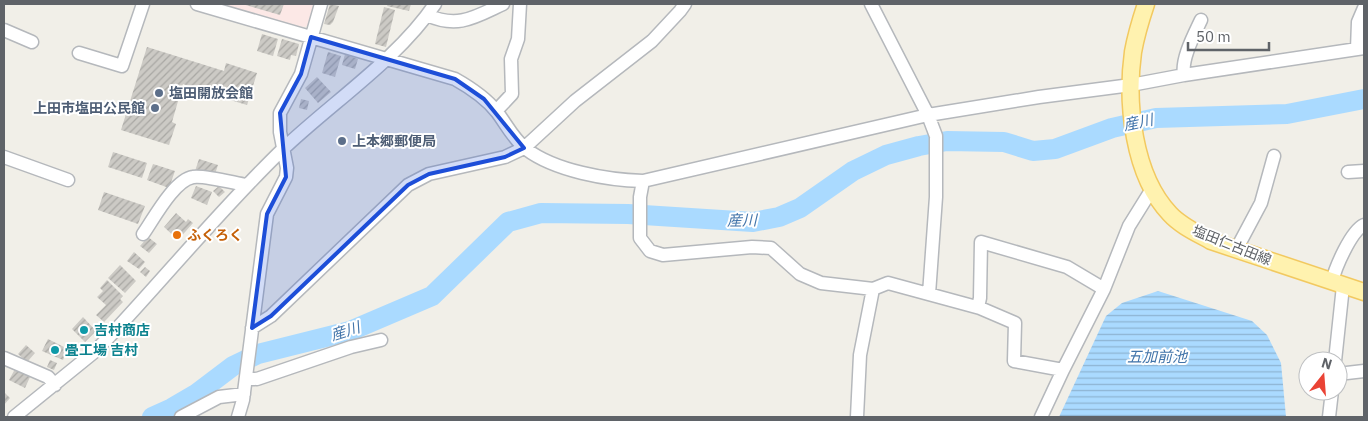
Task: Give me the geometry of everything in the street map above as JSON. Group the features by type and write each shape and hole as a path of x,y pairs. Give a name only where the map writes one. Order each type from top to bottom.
{"main road":[{"name":"塩田仁古田線","path":"1146,4 1134,50 1131,85 1132,106 1142,164 1160,203 1171,216 1188,228 1212,240 1236,250 1364,292"}],"street":[{"path":"79,53 122,66 143,4"},
{"path":"197,4 455,79 472,89 496,111 524,148 544,161 584,173 622,180 643,181 928,115 1360,48 1358,22 1364,8"},
{"path":"238,417 244,394 267,214 286,177 287,168 279,122 280,113 301,74 321,4"},
{"path":"14,417 55,385 110,336 246,185 284,148 386,58 427,16 434,4"},
{"path":"427,16 443,21 467,21 503,4"},
{"path":"496,111 512,94 511,59 518,39 520,4"},
{"path":"252,332 408,184 430,174 505,157 524,148 575,102 652,41 685,4"},
{"path":"871,4 928,115 936,136 936,197 928,294"},
{"path":"1184,75 1183,68 1191,41 1201,20"},
{"path":"4,30 32,42"},
{"path":"1236,250 1261,203 1274,156"},
{"path":"4,157 68,180"},
{"path":"1348,172 1364,171"},
{"path":"143,234 172,192 188,179 193,177 246,185"},
{"path":"643,181 640,198 640,238 650,252 663,255 752,247 771,248 800,274 821,283 873,289 888,283 978,307 1015,323 1014,361 1063,370"},
{"path":"1041,417 1104,290 1129,226 1152,189"},
{"path":"1335,351 1340,261 1358,228 1364,225"},
{"path":"978,307 980,298 981,242 1067,267 1104,290"},
{"path":"858,417 860,355 873,289"},
{"path":"246,377 257,379 351,347 381,340"},
{"path":"4,358 48,377 55,385"},
{"path":"1348,373 1364,372"},
{"path":"181,417 218,397 244,394"},
{"path":"1329,417 1331,401"}],"highlighted area":[{"path":"311,37 455,79 484,99 524,148 505,157 429,174 408,185 271,316 252,328 267,214 286,177 280,113 301,74"}],"shaded area":[{"path":"223,4 316,4 309,26 302,27"}],"water":[{"name":"五加前池","path":"1158,291 1252,321 1267,335 1281,363 1286,417 1059,417 1106,316 1122,303"}],"building":[{"path":"242,4 284,4 280,15"},
{"path":"330,4 339,6 330,25 324,24"},
{"path":"388,4 411,4 409,11 387,6"},
{"path":"384,7 395,10 386,47 375,44"},
{"path":"262,34 278,39 273,56 257,51"},
{"path":"282,39 299,44 296,56 291,55 290,60 277,56"},
{"path":"147,47 224,71 226,63 257,73 247,105 210,94 209,98 190,92 192,87 183,84 172,122 176,124 169,145 121,130"},
{"path":"328,52 341,56 335,77 322,73"},
{"path":"345,54 358,59 355,69 342,65"},
{"path":"317,77 331,92 318,103 305,88"},
{"path":"301,99 309,101 307,110 299,108"},
{"path":"113,152 147,163 142,178 108,167"},
{"path":"199,159 218,165 214,177 195,171"},
{"path":"153,164 175,171 169,188 147,180"},
{"path":"196,186 212,192 207,205 191,198"},
{"path":"219,186 225,192 219,197 213,191"},
{"path":"104,192 145,206 138,224 98,210"},
{"path":"176,213 186,222 188,219 193,223 178,240 164,227"},
{"path":"148,237 157,244 149,253 140,246"},
{"path":"134,252 145,262 139,269 127,261"},
{"path":"120,265 136,281 125,293 108,278"},
{"path":"145,267 150,271 146,277 140,272"},
{"path":"107,280 123,296 120,299 123,302 104,322 96,315 106,305 97,297 103,291 100,288"},
{"name":"吉村商店","path":"83,317 96,331 85,342 72,329"},
{"name":"畳工場 吉村","path":"48,339 68,349 63,360 42,351"},
{"path":"26,345 35,353 27,362 18,354"},
{"path":"50,360 57,363 54,370 47,367"},
{"path":"15,369 30,377 25,388 9,380"},
{"path":"4,392 10,398 4,405"}],"waterway":[{"name":"産川","path":"152,417 196,394 233,366 258,354 350,331 432,296 508,222 541,213 628,214 753,222 779,217 800,208 853,171 886,155 919,146 947,141 1004,142 1033,151 1055,149 1112,128 1156,118 1287,114 1364,99"}],"place":[{"name":"塩田開放会館","path":"159,93"},
{"name":"上田市塩田公民館","path":"155,108"},
{"name":"上本郷郵便局","path":"342,141"},
{"name":"ふくろく","path":"177,235"},
{"name":"吉村商店","path":"84,330"},
{"name":"畳工場 吉村","path":"55,350"}]}
